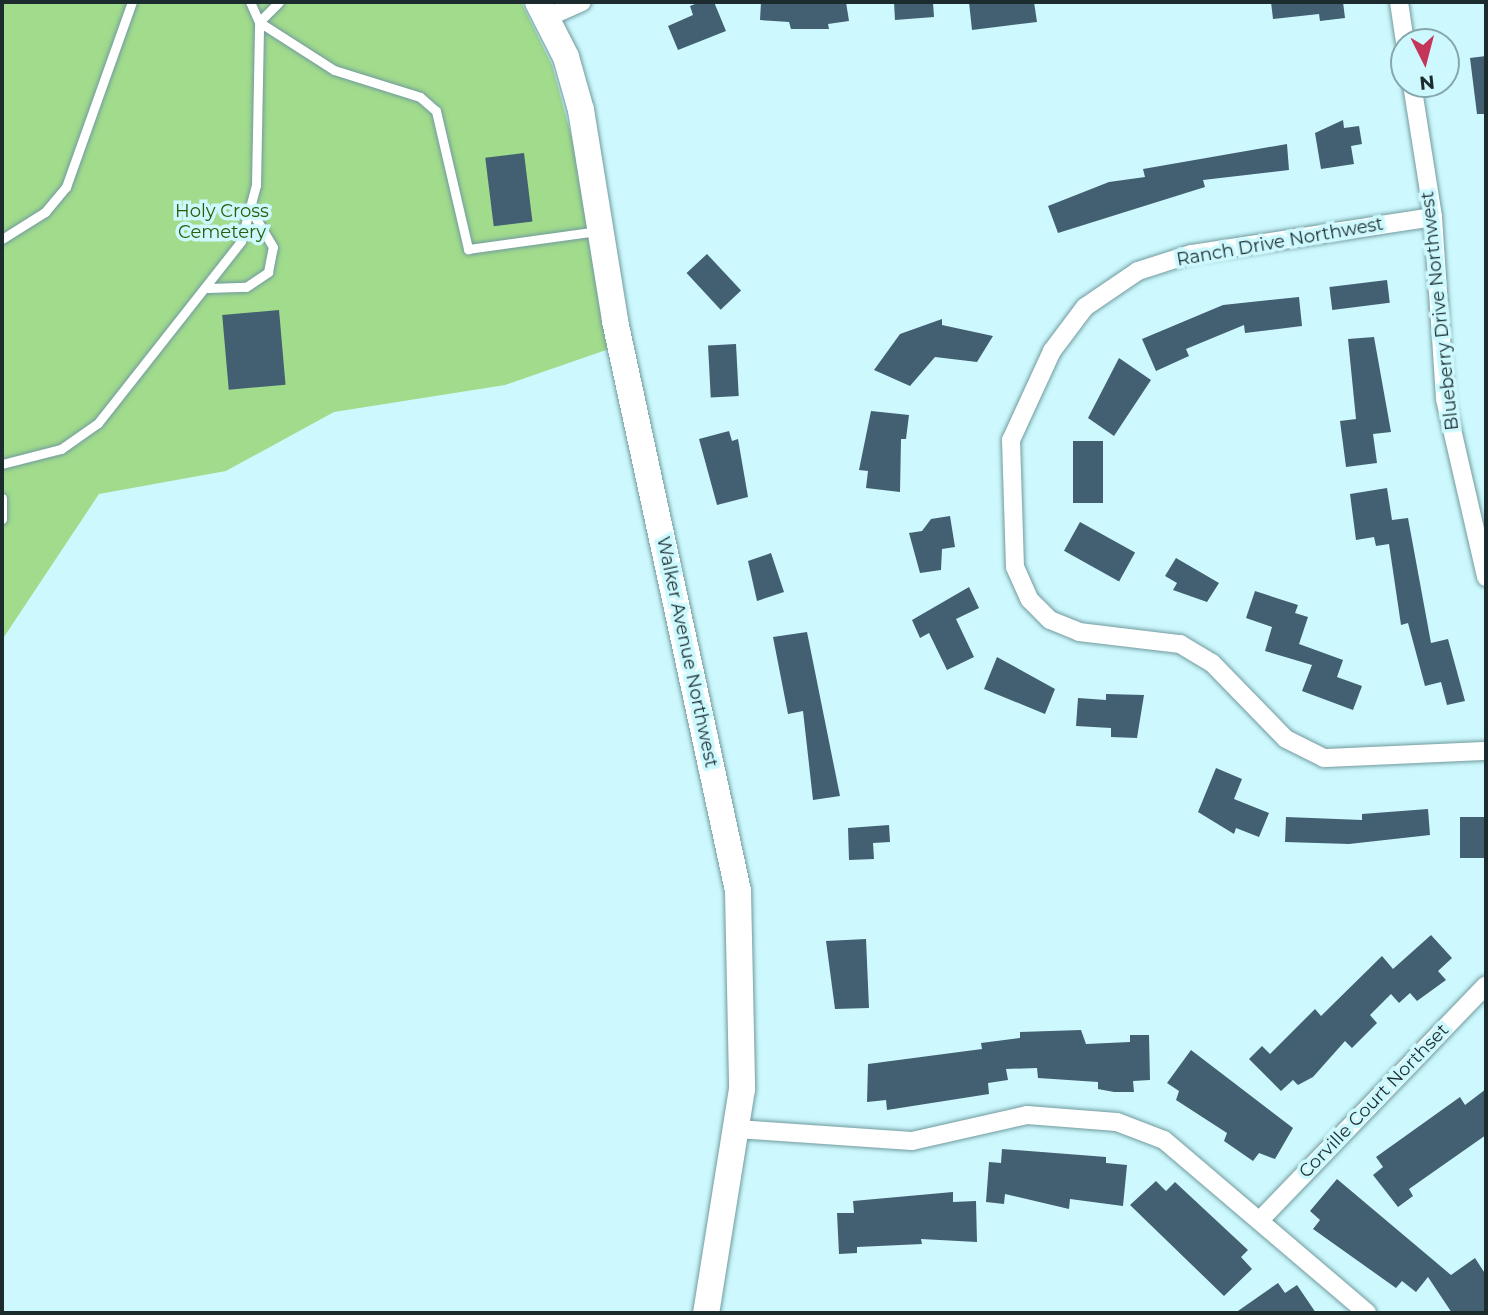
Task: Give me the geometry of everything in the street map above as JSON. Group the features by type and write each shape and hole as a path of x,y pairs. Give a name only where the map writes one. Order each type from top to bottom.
{"main road":[{"name":"Walker Avenue Northwest","path":"543,10 581,110 601,231 738,891 745,1038 737,1129 706,1313"}],"street":[{"path":"543,10 582,2"},
{"path":"1399,2 1403,28"},
{"name":"Blueberry Drive Northwest","path":"1414,98 1433,217 1446,399 1486,577"},
{"name":"Ranch Drive Northwest","path":"1433,217 1191,254 1138,271 1085,307 1052,351 1011,440 1015,567 1030,600 1050,620 1079,632 1180,644 1212,663 1286,739 1324,758 1486,751"},
{"name":"Corville Court Northset","path":"1262,1218 1486,985"},
{"path":"737,1129 912,1141 1027,1115 1117,1122 1164,1140 1262,1218 1367,1313"}],"lane":[{"path":"2,239 45,212 66,187 132,2"},
{"path":"2,464 45,455 86,434 208,288 253,214 259,22 250,2"},
{"path":"259,22 279,2"},
{"path":"259,22 334,70 420,97 436,111 468,249 601,231"},
{"path":"208,288 246,287 268,272 273,247 253,214"},
{"path":"2,498 2,519"}],"green space":[{"name":"Holy Cross Cemetery","path":"2,2 521,2 552,65 581,172 609,349 505,385 334,412 226,471 99,494 2,640"}],"building":[{"path":"700,2 714,2 726,31 678,50 668,26 693,15 690,6"},
{"path":"761,2 846,2 849,21 828,24 829,29 791,29 789,22 760,20"},
{"path":"894,2 933,2 934,17 895,20"},
{"path":"969,2 1034,2 1037,22 972,30"},
{"path":"1271,2 1343,2 1345,18 1320,21 1319,14 1273,19"},
{"path":"1486,56 1486,114 1477,114 1470,58"},
{"path":"1343,120 1344,128 1359,126 1362,144 1351,146 1354,164 1321,169 1315,133"},
{"path":"1287,144 1289,170 1203,180 1205,187 1058,233 1048,206 1109,182 1145,177 1143,169"},
{"path":"524,153 532,221 494,226 485,158"},
{"path":"707,254 741,291 721,310 687,273"},
{"path":"1387,280 1390,303 1332,310 1329,287"},
{"path":"1299,297 1302,326 1245,333 1244,325 1186,349 1189,356 1156,371 1142,339 1223,305"},
{"path":"279,310 286,385 229,390 222,315"},
{"path":"942,319 942,325 993,336 977,362 935,357 910,386 874,370 900,334"},
{"path":"1374,337 1391,432 1373,434 1377,463 1346,467 1340,421 1356,419 1348,339"},
{"path":"736,344 739,396 711,397 708,345"},
{"path":"1119,358 1151,380 1114,436 1088,418"},
{"path":"871,411 909,415 906,439 901,439 900,492 866,488 868,471 859,470"},
{"path":"729,431 732,441 738,439 748,497 717,505 699,439"},
{"path":"1073,441 1103,441 1103,503 1073,503"},
{"path":"1387,488 1392,520 1408,518 1431,643 1448,639 1465,701 1447,705 1441,682 1425,686 1408,623 1401,625 1389,544 1376,546 1374,537 1356,540 1350,494"},
{"path":"950,516 955,547 942,549 941,570 920,573 909,533 922,531 931,519"},
{"path":"1080,522 1135,553 1119,581 1064,551"},
{"path":"771,553 784,592 757,601 748,561"},
{"path":"1176,558 1219,583 1207,602 1173,590 1177,583 1165,576"},
{"path":"969,587 979,608 956,619 974,657 947,670 929,633 920,638 912,620"},
{"path":"1255,591 1298,605 1295,613 1308,617 1299,644 1343,660 1337,677 1362,686 1353,710 1302,691 1312,665 1265,651 1272,627 1246,618"},
{"path":"807,632 840,796 813,800 803,711 788,714 773,637"},
{"path":"997,657 1055,689 1045,714 984,689"},
{"path":"1106,694 1144,695 1137,738 1111,737 1111,728 1076,726 1078,698 1106,700"},
{"path":"1216,768 1242,779 1234,799 1269,813 1259,837 1236,828 1234,834 1198,812"},
{"path":"1428,809 1430,835 1349,844 1285,842 1286,817 1362,820 1362,814"},
{"path":"1460,817 1486,817 1486,858 1460,858"},
{"path":"889,825 890,842 873,843 874,859 849,860 848,828"},
{"path":"1431,935 1452,958 1438,971 1446,980 1417,1001 1410,993 1399,1003 1391,994 1370,1015 1377,1023 1352,1048 1345,1041 1313,1077 1298,1085 1293,1080 1281,1091 1249,1059 1262,1046 1270,1054 1315,1009 1321,1016 1382,956 1393,969"},
{"path":"866,939 869,1008 835,1009 826,941"},
{"path":"1081,1030 1086,1044 1130,1042 1130,1035 1149,1035 1150,1080 1133,1081 1134,1092 1114,1092 1098,1089 1098,1082 1038,1078 1037,1068 1006,1069 1008,1080 988,1083 989,1094 887,1110 886,1100 867,1102 868,1064 982,1049 981,1043 1020,1038 1020,1032"},
{"path":"1191,1050 1293,1128 1275,1159 1259,1153 1253,1161 1224,1141 1227,1133 1176,1100 1179,1091 1167,1083"},
{"path":"1486,1089 1486,1135 1409,1189 1413,1196 1398,1207 1373,1175 1383,1167 1376,1157 1460,1097 1465,1105"},
{"path":"1002,1149 1106,1157 1106,1163 1127,1165 1123,1206 1070,1199 1069,1209 1005,1194 1004,1204 986,1202 989,1162 1001,1163"},
{"path":"1337,1179 1451,1275 1475,1258 1486,1275 1486,1313 1452,1313 1428,1277 1416,1292 1402,1281 1396,1288 1313,1229 1320,1220 1310,1211"},
{"path":"1156,1181 1166,1191 1175,1182 1248,1250 1241,1257 1252,1269 1224,1296 1130,1205"},
{"path":"953,1192 953,1202 976,1201 977,1242 921,1239 922,1244 857,1247 857,1253 839,1254 837,1213 854,1213 853,1201"},
{"path":"1278,1283 1285,1293 1297,1285 1316,1313 1235,1313"}]}
